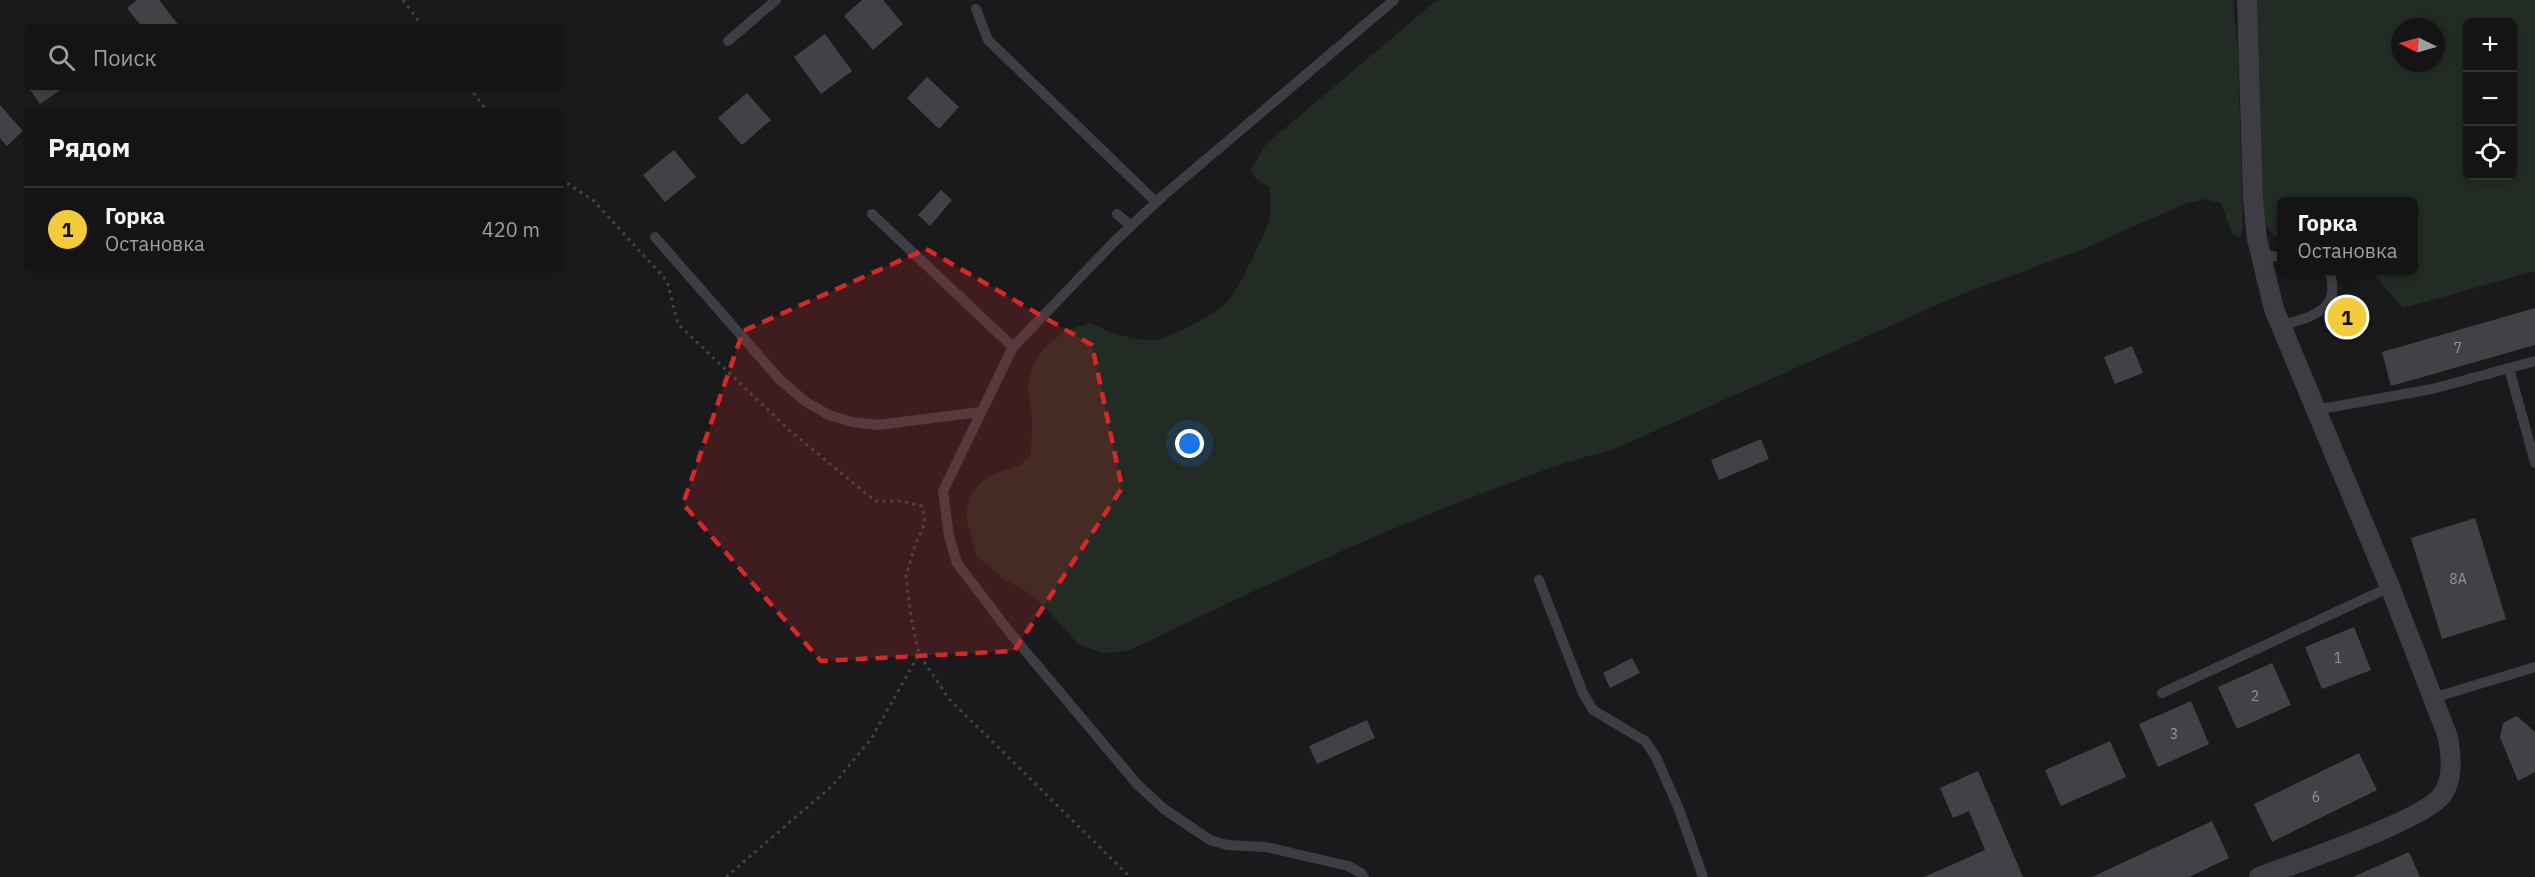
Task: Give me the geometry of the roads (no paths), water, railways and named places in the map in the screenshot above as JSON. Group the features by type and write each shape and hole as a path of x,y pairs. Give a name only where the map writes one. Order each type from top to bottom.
{"street":[{"path":"2247,0 2253,199 2261,257 2274,309 2390,587 2448,737 2451,759 2450,777 2443,795 2431,806 2259,877"}],"lane":[{"path":"728,41 776,0"},
{"path":"1364,877 1348,866 1266,847 1227,844 1210,840 1164,809 1137,784 1011,634 957,563 949,536 944,491 1013,346 1156,202 1394,0"},
{"path":"976,9 988,40 1156,202"},
{"path":"872,214 1013,346"},
{"path":"1117,214 1131,226"},
{"path":"655,237 780,380 806,402 829,415 852,422 878,425 980,412"},
{"path":"2261,257 2277,256"},
{"path":"2281,326 2324,310 2333,293 2331,275"},
{"path":"2316,410 2421,391 2535,361"},
{"path":"2509,368 2532,440 2535,463"},
{"path":"1539,580 1583,693 1593,710 1645,741 1656,757 1679,809 1702,877"},
{"path":"2162,693 2390,587"},
{"path":"2433,698 2535,667"}],"place":[{"name":"Горка","path":"2347,317"}]}
